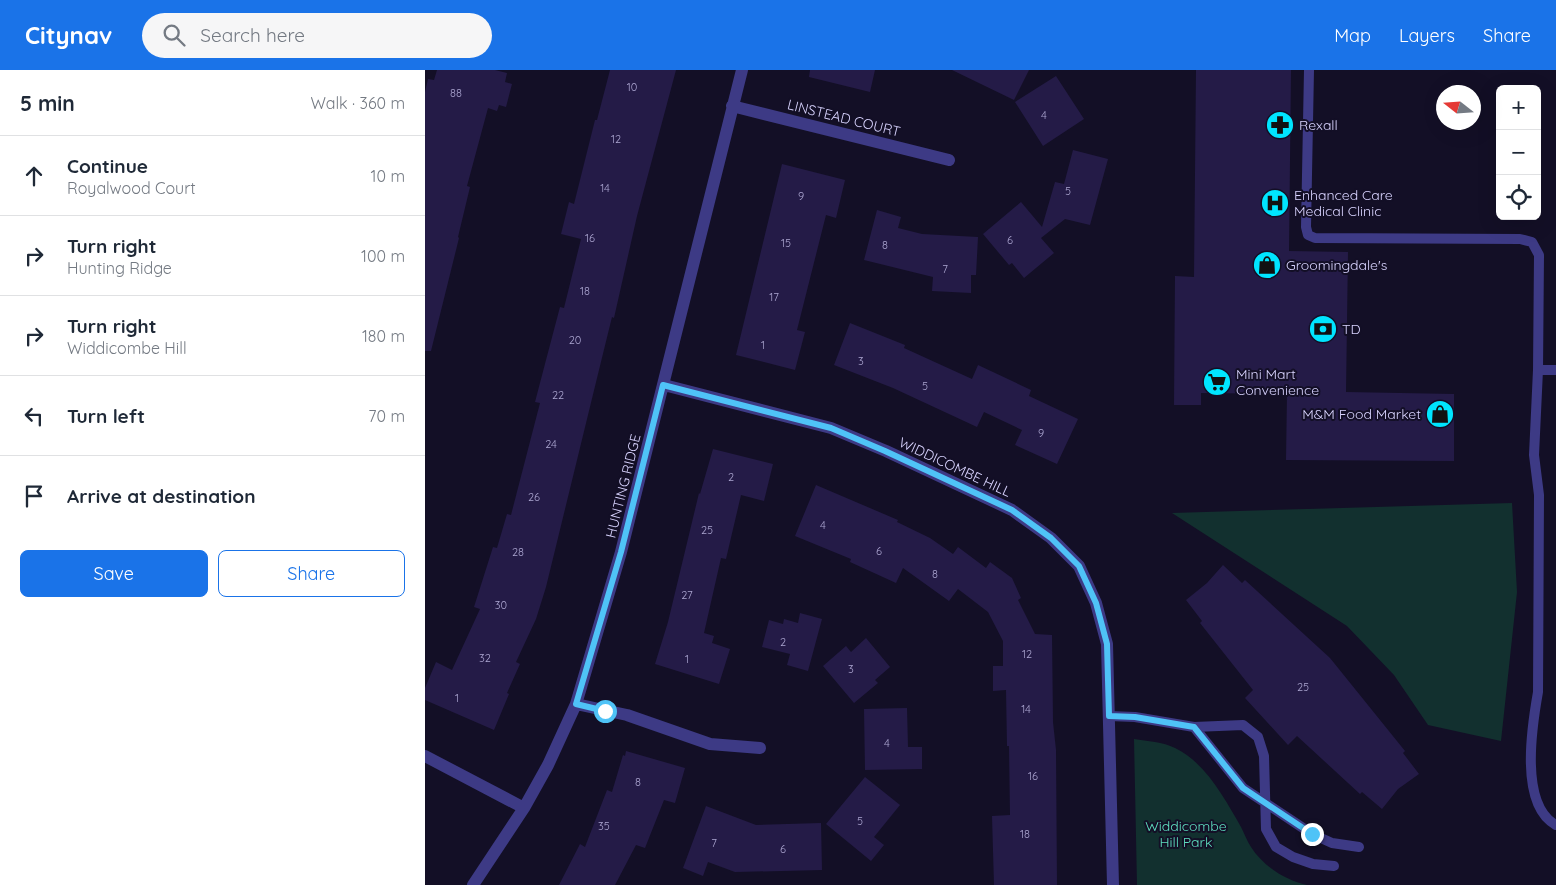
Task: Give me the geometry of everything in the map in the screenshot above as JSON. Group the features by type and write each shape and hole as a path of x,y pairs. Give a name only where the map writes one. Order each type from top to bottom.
{"street":[{"name":"HUNTING RIDGE","path":"473,885 524,808 548,765 576,704 621,552 742,70"},
{"name":"LINSTEAD COURT","path":"732,106 949,160"},
{"name":"WIDDICOMBE HILL","path":"663,385 831,428 885,451 1012,510 1051,538 1079,566 1096,603 1107,644 1113,885"},
{"path":"576,704 627,715 710,744 760,748"},
{"path":"425,756 524,808"}],"lane":[{"path":"1309,70 1306,227 1309,234 1315,238 1520,239 1532,242 1539,255 1538,370 1534,455 1539,495 1537,692 1533,718 1531,760 1534,794 1543,813 1549,821 1556,825"},
{"path":"1538,370 1556,370"},
{"path":"1109,716 1135,717 1194,727 1243,725 1258,737 1264,756 1266,829 1276,847 1293,857 1313,864 1333,866"},
{"path":"1194,727 1243,788 1312,834 1333,843 1359,847"}],"green space":[{"path":"1512,503 1517,592 1501,741 1428,725 1394,675 1347,626 1172,513"},
{"name":"Widdicombe Hill Park","path":"1134,739 1170,746 1186,754 1196,762 1221,793 1256,854 1268,866 1283,876 1307,885 1137,885"}],"building":[{"path":"437,70 495,70 507,73 505,82 512,84 506,107 499,105 497,111 488,108 467,186 470,187 459,238 431,351 425,351 425,92 428,79 434,80"},
{"path":"610,70 676,70 637,216 614,318 612,317 546,587 536,619 516,662 520,664 494,730 425,700 425,688 436,662 452,670 480,609 474,607 493,547 497,548 507,514 511,515 540,403 535,402 560,307 564,308 581,239 561,234 569,202 574,204 595,120 597,120"},
{"path":"810,70 875,70 870,92 809,77"},
{"path":"952,70 1029,70 1014,100"},
{"path":"1196,70 1291,70 1289,251 1348,252 1346,392 1454,394 1454,461 1286,460 1287,394 1201,393 1201,405 1174,405 1175,276 1194,277"},
{"path":"1056,76 1084,119 1043,146 1015,102"},
{"path":"1073,150 1108,159 1090,225 1065,219 1041,238 1054,253 1024,278 1012,263 1009,265 983,234 1021,202 1042,227 1055,182 1064,184"},
{"path":"782,164 845,180 836,218 826,215 797,330 805,332 795,370 736,355"},
{"path":"877,210 901,217 898,228 922,234 978,237 976,275 971,275 971,293 932,291 933,277 864,260"},
{"path":"850,323 905,345 904,348 972,379 978,365 1031,390 1029,396 1078,419 1057,464 1015,445 1022,430 984,412 977,427 893,388 834,365"},
{"path":"713,449 773,464 764,501 741,495 726,559 721,558 704,633 714,636 712,643 730,649 719,684 655,664 668,622 699,493"},
{"path":"816,485 898,520 897,522 930,538 953,554 958,547 986,568 990,562 1012,578 1021,598 1018,600 1035,634 1052,635 1053,722 1056,750 1057,885 994,885 992,816 1010,815 1009,746 1007,746 1006,690 993,691 993,666 1003,666 1003,641 988,612 958,589 949,601 903,568 896,583 850,562 851,559 795,536"},
{"path":"1223,565 1242,583 1245,580 1330,658 1405,751 1403,753 1419,774 1398,789 1382,809 1362,792 1360,794 1297,736 1288,745 1245,698 1253,690 1200,623 1202,621 1186,600 1207,583"},
{"path":"800,613 822,619 808,671 787,665 790,654 762,647 769,620 783,624 784,619 798,623"},
{"path":"866,638 890,667 875,680 878,683 854,703 823,666 846,646 851,652"},
{"path":"907,708 908,747 922,747 922,769 865,770 864,709"},
{"path":"626,751 685,768 675,803 664,800 645,848 636,845 615,885 559,885 580,844 585,847 607,790 612,792 623,755 625,756"},
{"path":"865,777 900,805 874,837 884,845 871,861 826,824"},
{"path":"706,806 756,825 821,823 822,870 735,872 708,862 703,876 683,868"}],"place":[{"name":"Rexall","path":"1280,125"},
{"name":"Enhanced Care Medical Clinic","path":"1275,203"},
{"name":"Groomingdale's","path":"1267,265"},
{"name":"TD","path":"1323,329"},
{"name":"Mini Mart Convenience","path":"1217,382"},
{"name":"M&M Food Market","path":"1440,414"}],"route":[{"path":"605,711 576,704 621,552 663,385 831,428 1012,510 1051,538 1079,566 1096,603 1107,644 1109,716 1135,717 1194,727 1243,788 1312,834"}]}
